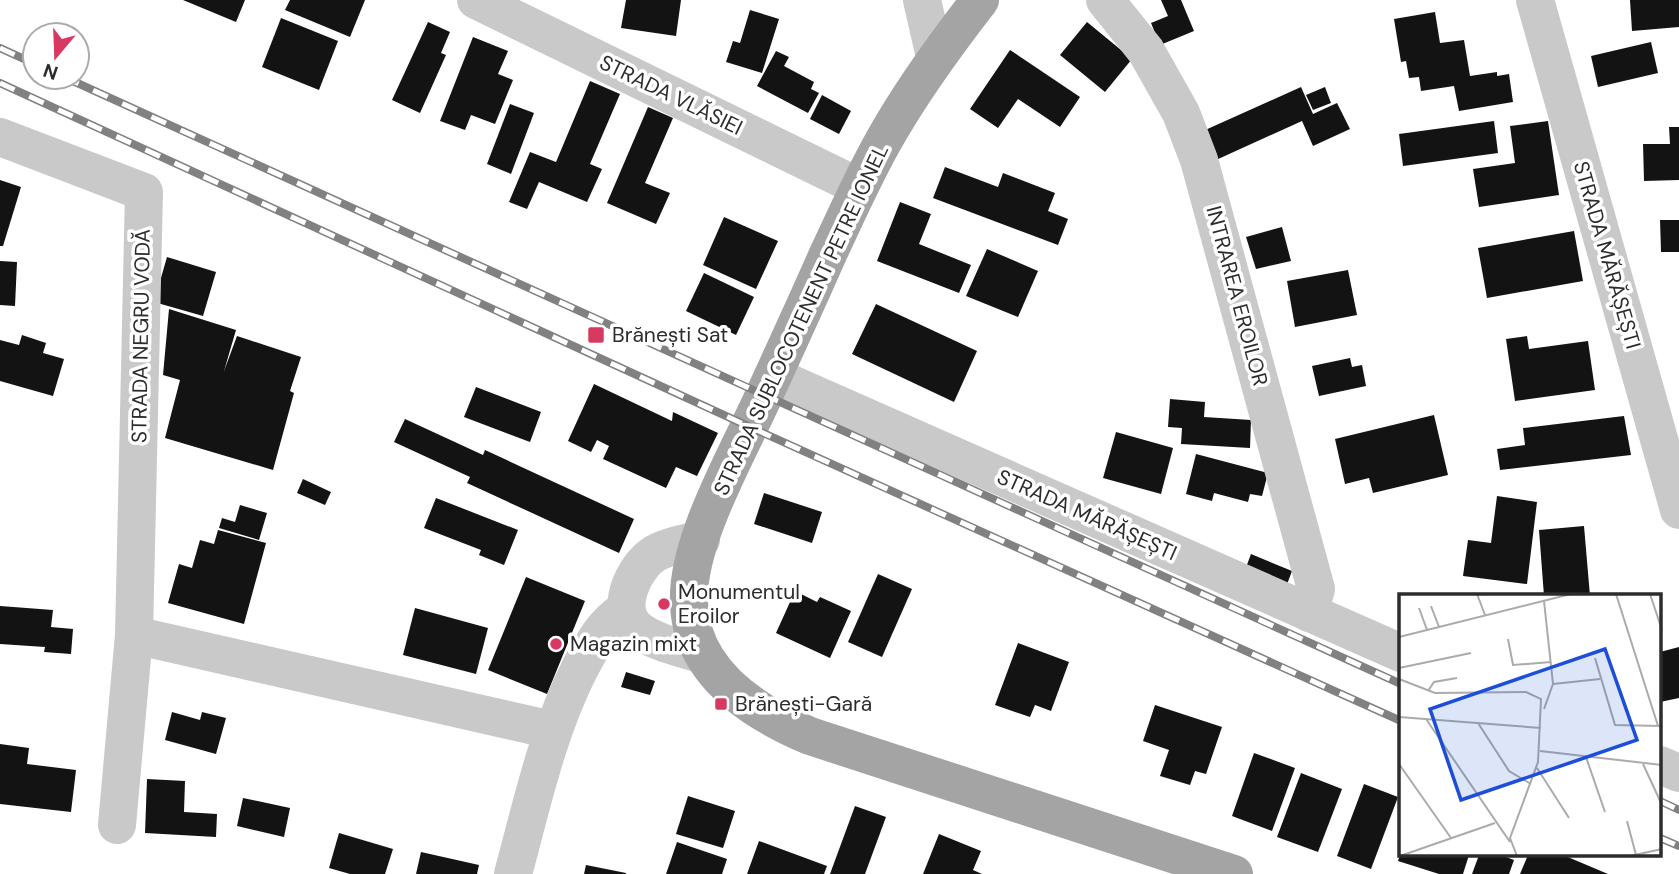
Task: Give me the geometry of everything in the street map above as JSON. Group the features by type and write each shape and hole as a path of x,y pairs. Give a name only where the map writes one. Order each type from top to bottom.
{"main road":[{"name":"STRADA SUBLOCOTENENT PETRE IONEL","path":"980,0 935,57 882,142 737,454 701,540 691,576 689,604 695,636 703,655 726,685 762,712 810,736 1234,874"}],"street":[{"path":"922,0 935,57"},
{"name":"INTRAREA EROILOR","path":"1105,0 1146,51 1181,113 1199,160 1316,589 1309,613"},
{"name":"STRADA MĂRĂȘEȘTI","path":"1535,0 1679,510"},
{"name":"STRADA VLĂSIEI","path":"481,1 859,187"},
{"name":"STRADA NEGRU VODĂ","path":"0,137 144,192 134,635 117,825"},
{"name":"STRADA MĂRĂȘEȘTI","path":"773,376 1399,652"},
{"path":"701,540 670,547 652,555 642,566 630,588 626,609 629,619 645,634 703,655"},
{"path":"513,874 552,730 566,696 598,633 611,618 626,609"},
{"path":"134,635 552,730"},
{"path":"1662,766 1679,773"}],"building":[{"path":"183,0 245,0 236,22"},
{"path":"290,0 365,0 350,37 285,10"},
{"path":"626,0 681,0 676,36 621,28"},
{"path":"1161,0 1181,0 1194,31 1160,45 1151,23 1168,16"},
{"path":"1630,0 1679,0 1679,27 1632,31"},
{"path":"750,10 779,19 762,73 726,62 733,41 740,43"},
{"path":"1435,12 1440,43 1464,40 1470,76 1497,72 1497,76 1509,74 1513,102 1459,111 1454,86 1421,91 1419,77 1409,78 1406,61 1401,62 1394,19"},
{"path":"281,18 338,41 319,90 262,67"},
{"path":"428,22 450,32 441,53 446,55 420,113 392,100"},
{"path":"1087,22 1132,59 1105,92 1060,55"},
{"path":"473,37 508,51 498,74 513,80 495,124 471,115 465,130 440,121"},
{"path":"1651,42 1658,73 1598,87 1591,56"},
{"path":"1010,50 1080,97 1060,127 1018,99 998,128 970,109"},
{"path":"776,51 789,57 784,66 814,82 811,89 819,93 808,113 757,86"},
{"path":"590,81 620,94 590,164 602,169 587,202 539,182 527,209 509,202 530,152 556,162"},
{"path":"1301,87 1313,114 1337,103 1350,129 1313,146 1302,121 1216,160 1203,131"},
{"path":"1325,87 1331,103 1313,110 1306,95"},
{"path":"822,95 851,111 839,134 810,119"},
{"path":"510,104 534,113 511,174 487,164"},
{"path":"648,107 673,118 645,183 670,193 656,224 607,203"},
{"path":"1494,121 1498,153 1403,166 1399,134"},
{"path":"1548,121 1559,195 1479,207 1473,169 1515,163 1510,126"},
{"path":"1669,127 1679,127 1679,180 1644,181 1643,144 1670,144"},
{"path":"945,167 998,187 1003,173 1055,193 1048,211 1068,219 1058,245 933,198"},
{"path":"0,180 21,187 3,246 0,246"},
{"path":"900,202 931,214 919,244 971,265 959,293 877,261"},
{"path":"724,217 778,241 756,289 703,265"},
{"path":"1660,220 1679,220 1679,252 1661,252"},
{"path":"1282,227 1291,261 1256,269 1246,237"},
{"path":"1574,231 1583,281 1487,298 1478,248"},
{"path":"987,249 1038,271 1018,317 966,296"},
{"path":"167,257 216,272 203,316 154,302"},
{"path":"0,261 17,262 15,306 0,305"},
{"path":"1348,270 1357,315 1295,327 1287,281"},
{"path":"704,273 754,297 736,335 686,311"},
{"path":"876,304 977,351 954,402 852,354"},
{"path":"169,309 236,330 224,371 237,336 301,357 290,391 294,393 273,470 165,438 180,380 163,375"},
{"path":"22,335 46,343 43,353 64,359 53,396 0,381 0,340 19,345"},
{"path":"1527,336 1529,349 1588,341 1595,390 1515,401 1506,339"},
{"path":"1350,358 1352,367 1362,365 1366,386 1319,396 1312,366"},
{"path":"594,384 672,421 673,412 718,433 697,476 676,467 666,488 603,459 609,446 597,440 591,452 568,441"},
{"path":"476,387 541,412 530,442 464,417"},
{"path":"1170,399 1205,402 1204,417 1251,420 1250,448 1181,444 1182,428 1168,427"},
{"path":"1434,415 1448,475 1373,493 1369,478 1345,484 1335,439"},
{"path":"1624,416 1631,455 1500,470 1497,449 1525,445 1523,428"},
{"path":"405,419 483,455 485,450 634,519 619,553 467,483 470,477 394,442"},
{"path":"1116,432 1173,448 1161,494 1103,478"},
{"path":"1196,454 1268,473 1262,496 1250,494 1248,502 1214,493 1212,501 1186,494"},
{"path":"303,479 331,492 325,505 297,493"},
{"path":"764,493 822,512 812,543 754,524"},
{"path":"1497,496 1537,502 1527,584 1463,576 1468,540 1491,543"},
{"path":"436,498 518,530 504,565 479,555 481,550 424,528"},
{"path":"240,505 267,513 259,540 219,528 222,518 235,522"},
{"path":"1584,526 1590,594 1544,594 1539,530"},
{"path":"218,530 266,543 244,624 168,603 179,564 192,568 200,540 214,544"},
{"path":"1251,554 1292,571 1286,587 1245,570"},
{"path":"878,574 912,589 882,657 848,642"},
{"path":"526,577 585,601 547,694 488,670"},
{"path":"795,591 817,602 820,597 851,611 830,658 776,633"},
{"path":"0,606 53,610 51,627 73,629 71,654 44,652 45,647 0,644"},
{"path":"415,608 488,628 476,674 403,655"},
{"path":"1018,643 1069,662 1051,711 1035,705 1030,717 995,705"},
{"path":"1679,647 1679,698 1662,702 1662,651"},
{"path":"626,672 655,681 650,695 621,687"},
{"path":"1155,705 1222,727 1206,774 1195,771 1190,785 1160,776 1169,750 1143,741"},
{"path":"172,712 200,720 202,712 226,718 216,754 165,740"},
{"path":"0,744 29,748 27,764 76,770 71,812 0,804"},
{"path":"1254,753 1295,768 1272,831 1232,816"},
{"path":"1301,773 1342,789 1318,852 1277,837"},
{"path":"147,779 185,781 184,812 217,814 216,837 145,833"},
{"path":"1364,784 1398,797 1371,869 1337,856"},
{"path":"688,796 735,811 723,848 676,834"},
{"path":"243,798 290,808 284,837 237,826"},
{"path":"855,806 886,817 865,874 830,874"},
{"path":"339,833 393,849 385,874 350,874 329,868"},
{"path":"939,834 981,851 973,870 982,874 923,874"},
{"path":"759,841 827,866 824,874 747,874"},
{"path":"677,842 727,859 722,874 666,874"},
{"path":"421,852 479,865 477,874 416,874"},
{"path":"1400,856 1469,856 1463,874 1439,874 1398,861"},
{"path":"1479,856 1504,856 1514,860 1509,874 1472,874"},
{"path":"1528,856 1565,856 1608,874 1520,874"},
{"path":"586,865 626,873 626,874 584,874"}],"railway":[{"path":"0,48 21,58"},
{"path":"0,83 750,427 1399,720"},
{"path":"91,89 1399,683"},
{"path":"1662,802 1679,810"},
{"path":"1662,839 1679,846"}],"place":[{"name":"Brănești Sat","path":"596,335"},
{"name":"Monumentul Eroilor","path":"664,604"},
{"name":"Magazin mixt","path":"556,644"},
{"name":"Brănești-Gară","path":"721,704"}]}
